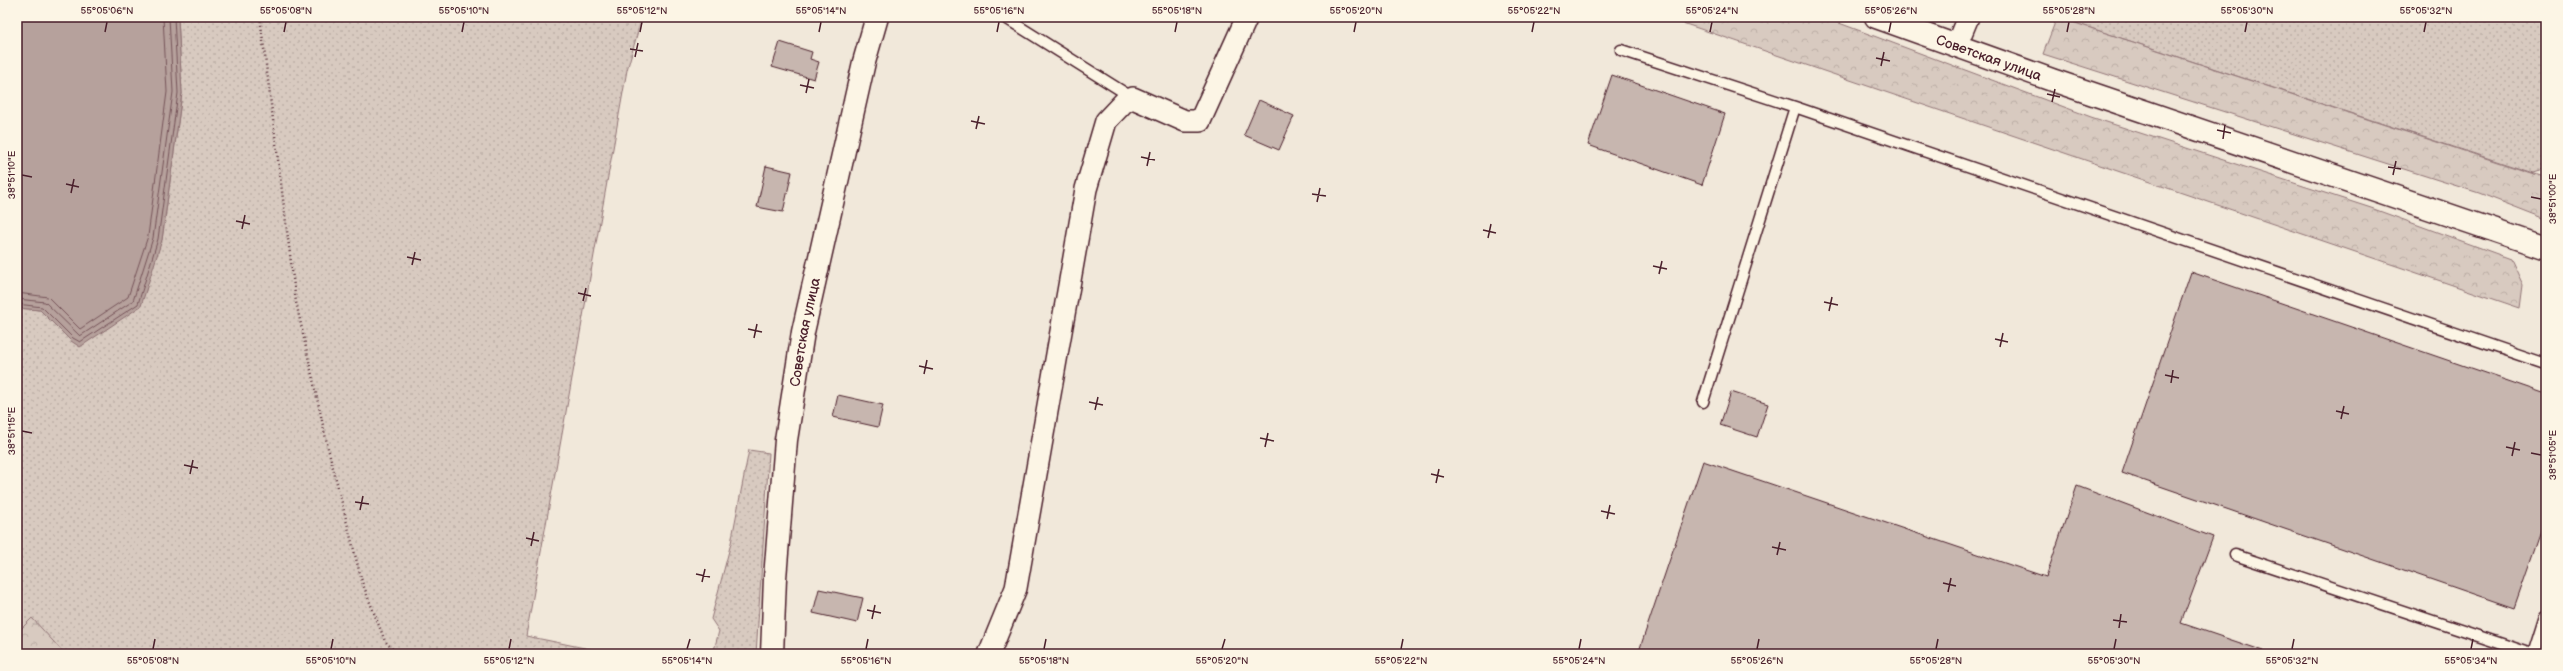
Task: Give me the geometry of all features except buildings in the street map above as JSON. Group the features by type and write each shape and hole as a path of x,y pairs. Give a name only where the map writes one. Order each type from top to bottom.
{"street":[{"name":"Советская улица","path":"772,654 775,578 786,440 803,332 864,62 877,17"},
{"path":"989,654 1016,588 1086,189 1106,121 1124,102 1133,98 1185,121 1200,121 1247,17"},
{"name":"Советская улица","path":"1876,17 2079,89 2546,248"},
{"path":"1956,46 1968,17"}],"lane":[{"path":"1004,17 1133,98"},
{"path":"1621,50 1795,107 2546,364"},
{"path":"1703,402 1795,107"},
{"path":"2235,555 2533,654 2546,616"}],"path":[{"path":"260,17 296,302 328,448 362,582 386,641 396,654"}],"green space":[{"path":"178,17 642,17 627,70 526,636 614,654 63,654 32,618 17,633 17,308 40,310 71,341 162,240 182,93"},
{"path":"1665,17 1823,17 2091,117 2371,208 2511,259 2523,285 2520,308"},
{"path":"2057,17 2546,17 2546,169 2533,173"},
{"path":"2057,17 2546,178 2546,219 2479,193 2043,54"},
{"path":"749,450 769,453 756,654 713,654 719,631 711,619 731,543"},
{"path":"32,618 63,652 63,654 17,654 17,633"}],"water":[{"path":"17,17 178,17 182,93 162,240 141,306 80,347 71,341 40,310 17,308"}]}
